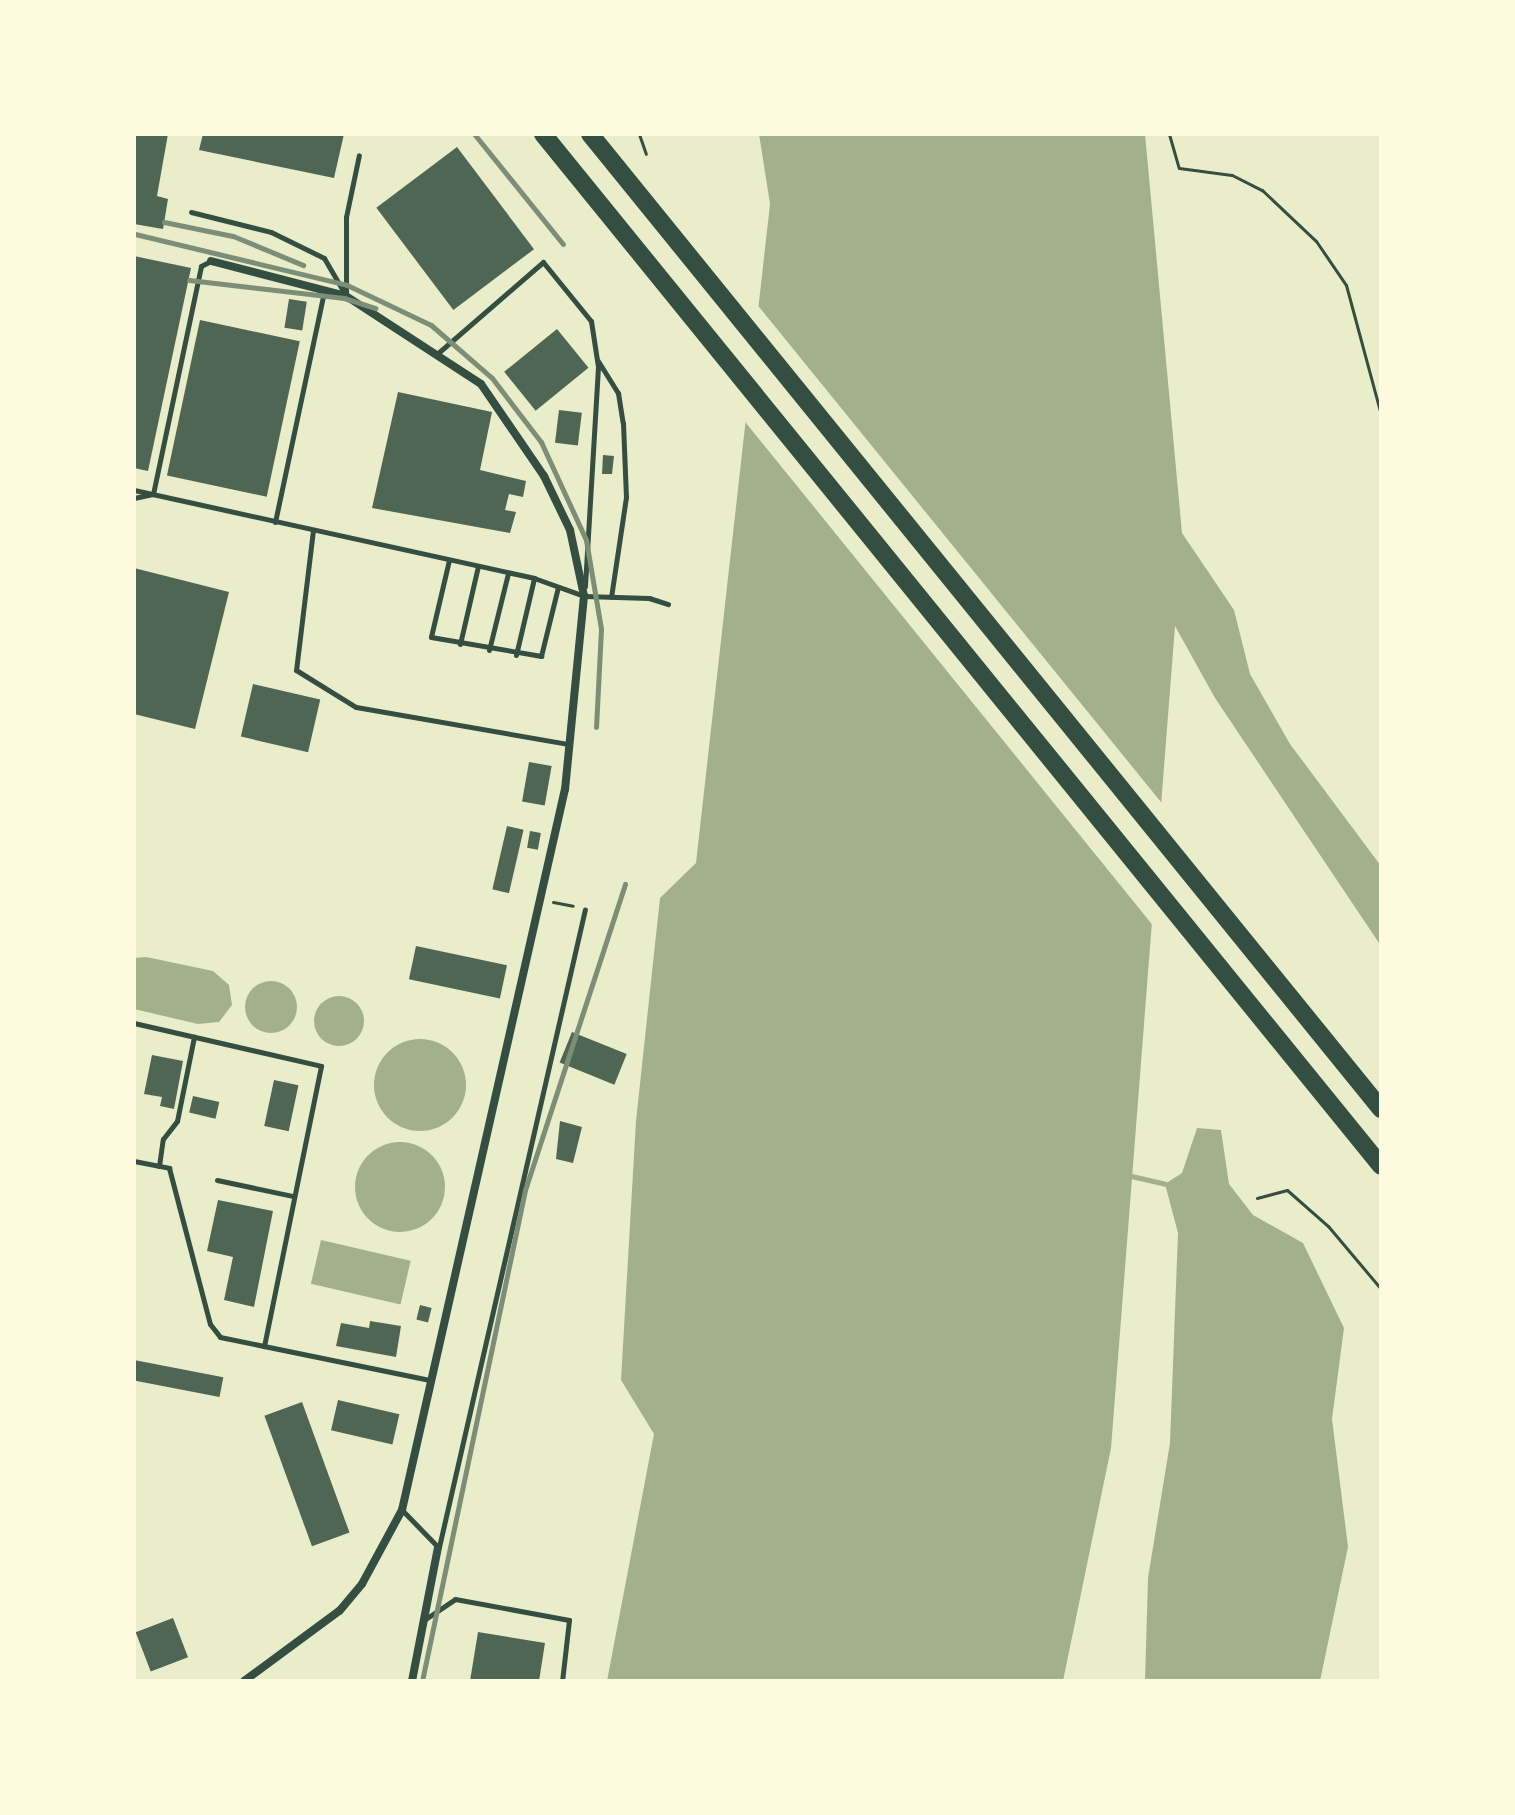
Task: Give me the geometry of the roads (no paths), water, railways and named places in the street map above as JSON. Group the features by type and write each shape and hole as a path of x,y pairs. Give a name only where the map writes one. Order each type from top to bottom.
{"highway":[{"path":"543,134 1381,1166"},
{"path":"590,134 1381,1109"}],"street":[{"path":"211,261 346,296 438,353 481,384 523,440 570,530 584,596 570,744 541,899 402,1510 362,1584 339,1611 244,1681"},
{"path":"412,1681 438,1547"}],"lane":[{"path":"346,296 346,217 359,155"},
{"path":"191,212 271,232 324,258 346,296"},
{"path":"153,494 201,266 211,261"},
{"path":"438,353 543,262 591,321 597,359 584,596"},
{"path":"275,522 324,291"},
{"path":"597,359 618,393 623,423 626,497 611,597"},
{"path":"134,490 534,578 584,596 668,604"},
{"path":"134,498 153,494"},
{"path":"313,530 296,670 356,707 570,744"},
{"path":"449,560 431,637 516,656 541,656 558,587"},
{"path":"460,644 478,566"},
{"path":"489,650 508,573"},
{"path":"516,656 534,578"},
{"path":"438,1547 585,909"},
{"path":"134,1023 321,1066 264,1346"},
{"path":"159,1166 163,1139 177,1121 194,1037"},
{"path":"134,1161 169,1168 210,1324 220,1337 431,1381"},
{"path":"217,1180 293,1196"},
{"path":"402,1510 438,1547"},
{"path":"424,1620 455,1599 569,1620 562,1681"}],"waterway":[{"path":"1127,1175 1165,1184"}],"railway":[{"path":"475,135 563,244"},
{"path":"164,222 233,236 303,265"},
{"path":"135,234 347,285 431,325 492,378 541,442 586,540 601,629 596,727"},
{"path":"189,280 344,298 375,308"},
{"path":"422,1681 525,1190 625,884"}]}
